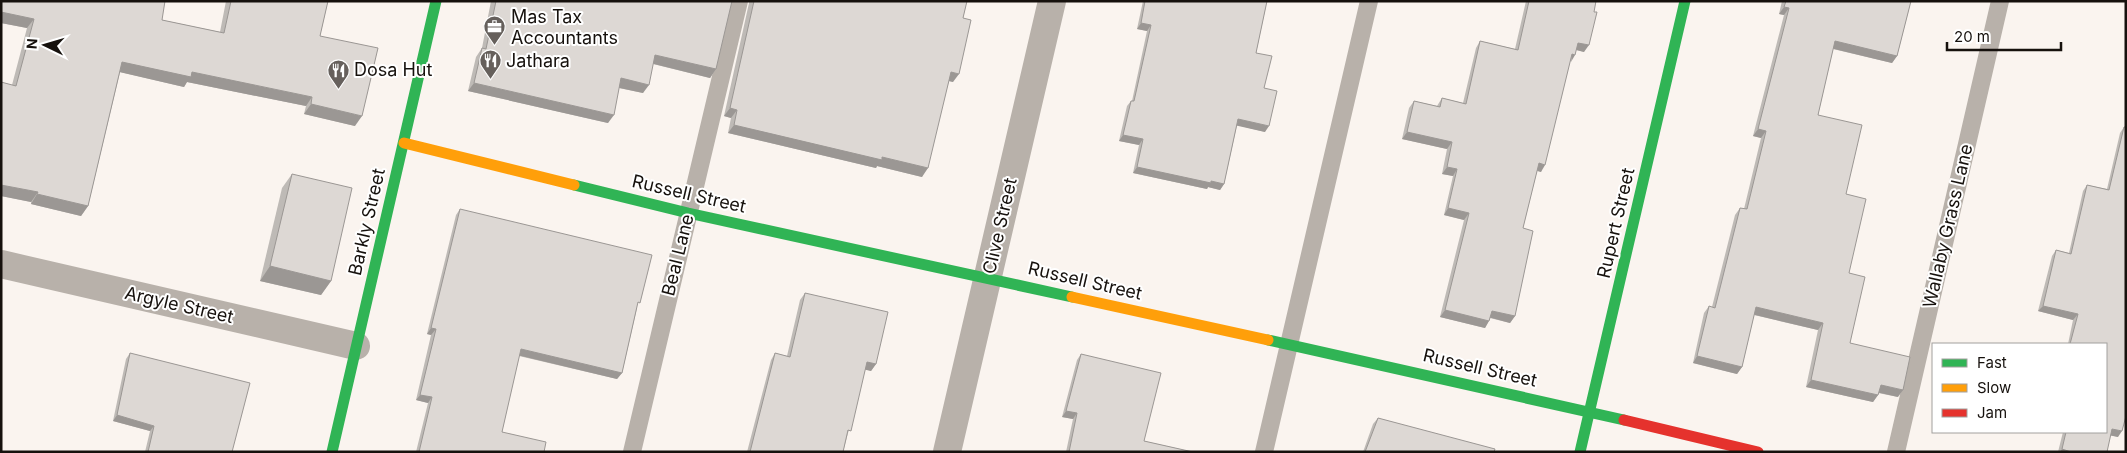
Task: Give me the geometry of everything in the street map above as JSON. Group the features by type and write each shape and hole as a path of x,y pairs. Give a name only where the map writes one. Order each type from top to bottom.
{"street":[{"name":"Barkly Street","path":"332,452 436,1"},
{"name":"Clive Street","path":"947,452 1052,1"},
{"name":"Rupert Street","path":"1580,452 1685,1"},
{"name":"Russell Street","path":"404,143 688,213 1290,344 1758,452"},
{"name":"Argyle Street","path":"1,264 356,346"}],"lane":[{"name":"Beal Lane","path":"632,452 739,1"},
{"path":"1264,452 1369,1"},
{"name":"Wallaby Grass Lane","path":"1896,452 2000,1"}],"building":[{"path":"1,1 165,1 162,20 224,33 231,1 328,1 320,36 378,48 362,116 311,104 312,97 192,72 191,77 122,62 88,206 37,194 38,192 1,185 1,82 16,86 34,19 1,12"},
{"path":"496,1 732,1 716,69 655,55 649,85 621,78 614,115 474,83 482,48 486,49"},
{"path":"754,1 967,1 963,18 971,20 959,74 951,72 928,168 882,157 882,160 734,125 737,110 730,108"},
{"path":"1145,1 1267,1 1256,53 1272,56 1264,88 1277,91 1269,126 1238,119 1224,184 1211,181 1211,183 1137,167 1143,139 1123,135 1131,101 1134,101 1151,25 1141,23"},
{"path":"1529,1 1596,1 1594,12 1597,12 1589,45 1578,43 1575,55 1572,54 1545,165 1539,163 1523,228 1533,231 1515,316 1492,311 1489,321 1445,310 1469,213 1448,208 1457,169 1447,167 1452,142 1407,132 1414,101 1440,107 1442,98 1466,104 1480,41 1518,50"},
{"path":"1786,1 1911,1 1897,56 1835,41 1818,115 1862,125 1846,194 1866,199 1849,273 1865,277 1850,343 1910,357 1903,390 1881,385 1878,395 1811,380 1823,323 1756,307 1742,367 1697,356 1709,306 1715,308 1740,208 1747,209 1766,131 1758,129 1789,8 1784,7"},
{"path":"2124,127 2126,127 2126,416 2122,431 2112,429 2107,452 2071,452 2062,449 2066,433 2107,433 2107,343 2070,343 2078,314 2043,306 2056,250 2071,254 2087,185 2109,190"},
{"path":"292,174 352,188 331,281 270,266"},
{"path":"460,209 652,255 640,303 638,302 622,373 521,349 502,432 546,442 544,452 419,452 432,397 420,395 436,329 431,328"},
{"path":"805,293 888,312 876,364 867,362 851,431 848,430 843,452 750,452 775,353 790,357"},
{"path":"130,353 250,383 232,452 148,452 154,426 117,415"},
{"path":"1081,354 1161,373 1144,441 1193,452 1069,452 1077,413 1066,411"},
{"path":"1378,418 1495,449 1494,452 1365,452"}],"traffic: fast":[{"path":"332,452 436,1"},
{"path":"1580,452 1685,1"},
{"path":"574,185 688,213 1072,297"},
{"path":"1268,340 1624,420"}],"traffic: slow":[{"path":"404,143 574,185"},
{"path":"1072,297 1268,340"}],"traffic: jam":[{"path":"1624,420 1758,452"}],"place":[{"name":"Mas Tax Accountants","path":"495,46"},
{"name":"Jathara","path":"490,80"},
{"name":"Dosa Hut","path":"338,89"}]}
